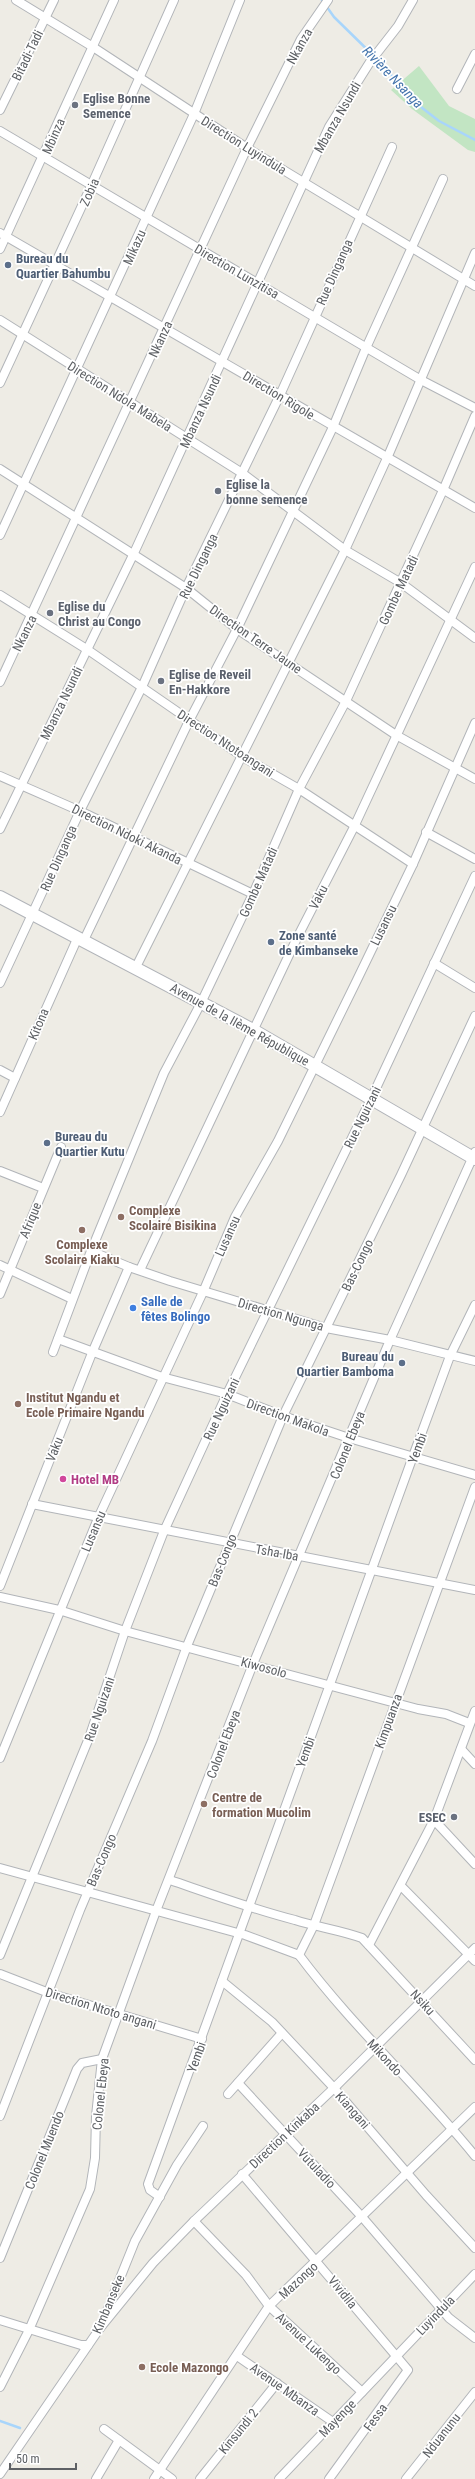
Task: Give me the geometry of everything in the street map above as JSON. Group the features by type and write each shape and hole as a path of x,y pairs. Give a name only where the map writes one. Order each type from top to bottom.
{"street":[{"name":"Direction Luyindula","path":"16,0 93,47 247,148 475,286"},
{"name":"Bitadi-Tadi","path":"0,110 54,0"},
{"name":"Mbinza","path":"0,249 3,235 44,156 114,0"},
{"name":"Zobia","path":"0,383 92,184 138,77 174,0"},
{"name":"Mikazu","path":"0,535 148,218 194,114 240,0"},
{"name":"Nkanza","path":"0,682 33,615 247,148 301,39 328,0"},
{"name":"Mbanza Nsundi","path":"0,830 134,554 329,127 370,62 398,26 413,0"},
{"path":"457,89 475,54"},
{"name":"Direction Lunzitisa","path":"0,131 259,283 366,348 421,380 475,408"},
{"name":"Rue Dinganga","path":"0,983 80,811 142,687 186,588 280,395 359,216 392,147"},
{"name":"Kitona","path":"0,1112 81,938 134,838 189,721 237,629 334,427 366,348 443,179"},
{"name":"Direction Rigole","path":"3,235 334,427 444,488 475,508"},
{"path":"136,967 243,757 345,550 388,456 475,253"},
{"name":"Direction Ndola Mabela","path":"0,320 130,404 242,473 345,550 401,583 475,638"},
{"name":"Gombe Matadi","path":"53,1352 91,1250 164,1073 201,1003 253,894 299,789 346,701 444,488 475,416"},
{"name":"Direction Terre Jaune","path":"0,469 186,588 237,629 289,662 396,735 475,779"},
{"name":"Vaku","path":"140,1270 253,1030 354,827 475,567"},
{"name":"Direction Ntotoangani","path":"0,595 88,650 243,757 299,789 354,827 412,864"},
{"name":"Lusansu","path":"0,1758 59,1610 162,1377 203,1292 235,1217 278,1141 412,864 454,767 475,723"},
{"name":"Direction Ndoki Akanda","path":"0,776 22,784 80,811 253,894"},
{"path":"426,832 475,859"},
{"name":"Rue Nguizani","path":"0,1955 89,1738 126,1631 164,1531 227,1394 371,1099 475,876"},
{"name":"Avenue de la IIème République","path":"0,896 253,1030 371,1099 474,1156"},
{"path":"434,963 475,988"},
{"name":"Bas-Congo","path":"0,2116 88,1892 152,1741 187,1646 228,1544 283,1416 423,1128 475,1016"},
{"path":"0,1070 15,1078"},
{"name":"Afrique","path":"0,1294 61,1147"},
{"name":"Colonel Ebeya","path":"0,2387 29,2330 90,2189 95,2158 96,2116 102,2059 156,1911 170,1880 253,1664 301,1556 390,1340 474,1156"},
{"path":"0,1171 43,1188"},
{"name":"Direction Ngunga","path":"91,1250 129,1268 140,1270 203,1292 269,1309 326,1328 390,1340 475,1361"},
{"path":"0,1265 72,1299"},
{"name":"Vaku","path":"0,1586 92,1353 129,1268"},
{"name":"Yembi","path":"160,2197 150,2190 148,2184 222,1981 241,1934 248,1907 450,1356 475,1305"},
{"name":"Direction Makola","path":"58,1339 92,1353 162,1377 227,1394 283,1416 412,1459 475,1475"},
{"name":"Kimpuanza","path":"299,1955 314,1925 475,1487"},
{"name":"Tsha-Iba","path":"32,1504 100,1516 228,1544 372,1569 438,1585 475,1590"},
{"name":"Kiwosolo","path":"0,1597 59,1610 126,1631 446,1714 469,1723"},
{"path":"369,1946 434,1820 461,1749 469,1723 475,1711"},
{"path":"461,1749 475,1764"},
{"path":"434,1820 475,1864"},
{"path":"0,1868 31,1878 241,1934 299,1955"},
{"name":"Nsiku","path":"170,1880 248,1907 314,1925 340,1930 362,1938 475,2060"},
{"path":"401,1886 475,1961"},
{"name":"Direction Kinkaba","path":"100,2328 153,2263 194,2221 334,2088 475,1948"},
{"name":"Mikondo","path":"299,1955 326,1990 375,2047 454,2130 475,2156"},
{"name":"Direction Ntoto angani","path":"0,1974 48,1993 202,2039"},
{"name":"Kiangani","path":"222,1981 272,2022 334,2088 408,2174 475,2248"},
{"path":"228,2094 282,2033"},
{"name":"Colonel Muendo","path":"0,2258 77,2069 82,2063 102,2059"},
{"name":"Vutuladio","path":"238,2083 363,2218 441,2310 475,2338"},
{"name":"Mazongo","path":"154,2479 269,2306 363,2218 454,2130 475,2107"},
{"name":"Kimbanseke","path":"0,2474 100,2328 135,2241 177,2165 203,2126"},
{"name":"Vividila","path":"242,2174 318,2261 396,2357"},
{"name":"Avenue Lukengo","path":"194,2221 246,2275 269,2306 362,2392"},
{"name":"Luyindula","path":"396,2357 475,2274"},
{"path":"0,2320 81,2346 88,2345"},
{"name":"Avenue Mbanza","path":"237,2356 334,2422"},
{"name":"Mayenge","path":"279,2479 396,2357"},
{"name":"Fessa","path":"329,2479 408,2372 408,2368 396,2357"},
{"name":"Kinsundi 2","path":"200,2479 277,2384"},
{"name":"Nduanunu","path":"406,2479 475,2392"},
{"path":"104,2429 161,2468 172,2479"},
{"path":"96,2479 119,2440"}],"green space":[{"path":"419,66 449,106 475,119 475,152 468,150 412,109 391,90"}],"waterway":[{"name":"Rivière Nsanga","path":"322,0 334,17 382,64 412,100 439,121 475,140"},
{"path":"0,2421 20,2428"}],"place":[{"name":"Eglise Bonne Semence","path":"75,105"},
{"name":"Bureau du Quartier Bahumbu","path":"8,265"},
{"name":"Eglise la bonne semence","path":"218,491"},
{"name":"Eglise du Christ au Congo","path":"50,613"},
{"name":"Eglise de Reveil En-Hakkore","path":"161,681"},
{"name":"Zone santé de Kimbanseke","path":"271,942"},
{"name":"Bureau du Quartier Kutu","path":"47,1143"},
{"name":"Complexe Scolaire Bisikina","path":"121,1217"},
{"name":"Complexe Scolaire Kiaku","path":"82,1230"},
{"name":"Salle de fêtes Bolingo","path":"133,1308"},
{"name":"Bureau du Quartier Bamboma","path":"402,1363"},
{"name":"Institut Ngandu et Ecole Primaire Ngandu","path":"18,1404"},
{"name":"Hotel MB","path":"63,1479"},
{"name":"Centre de formation Mucolim","path":"204,1804"},
{"name":"ESEC","path":"454,1817"},
{"name":"Ecole Mazongo","path":"142,2367"}]}
